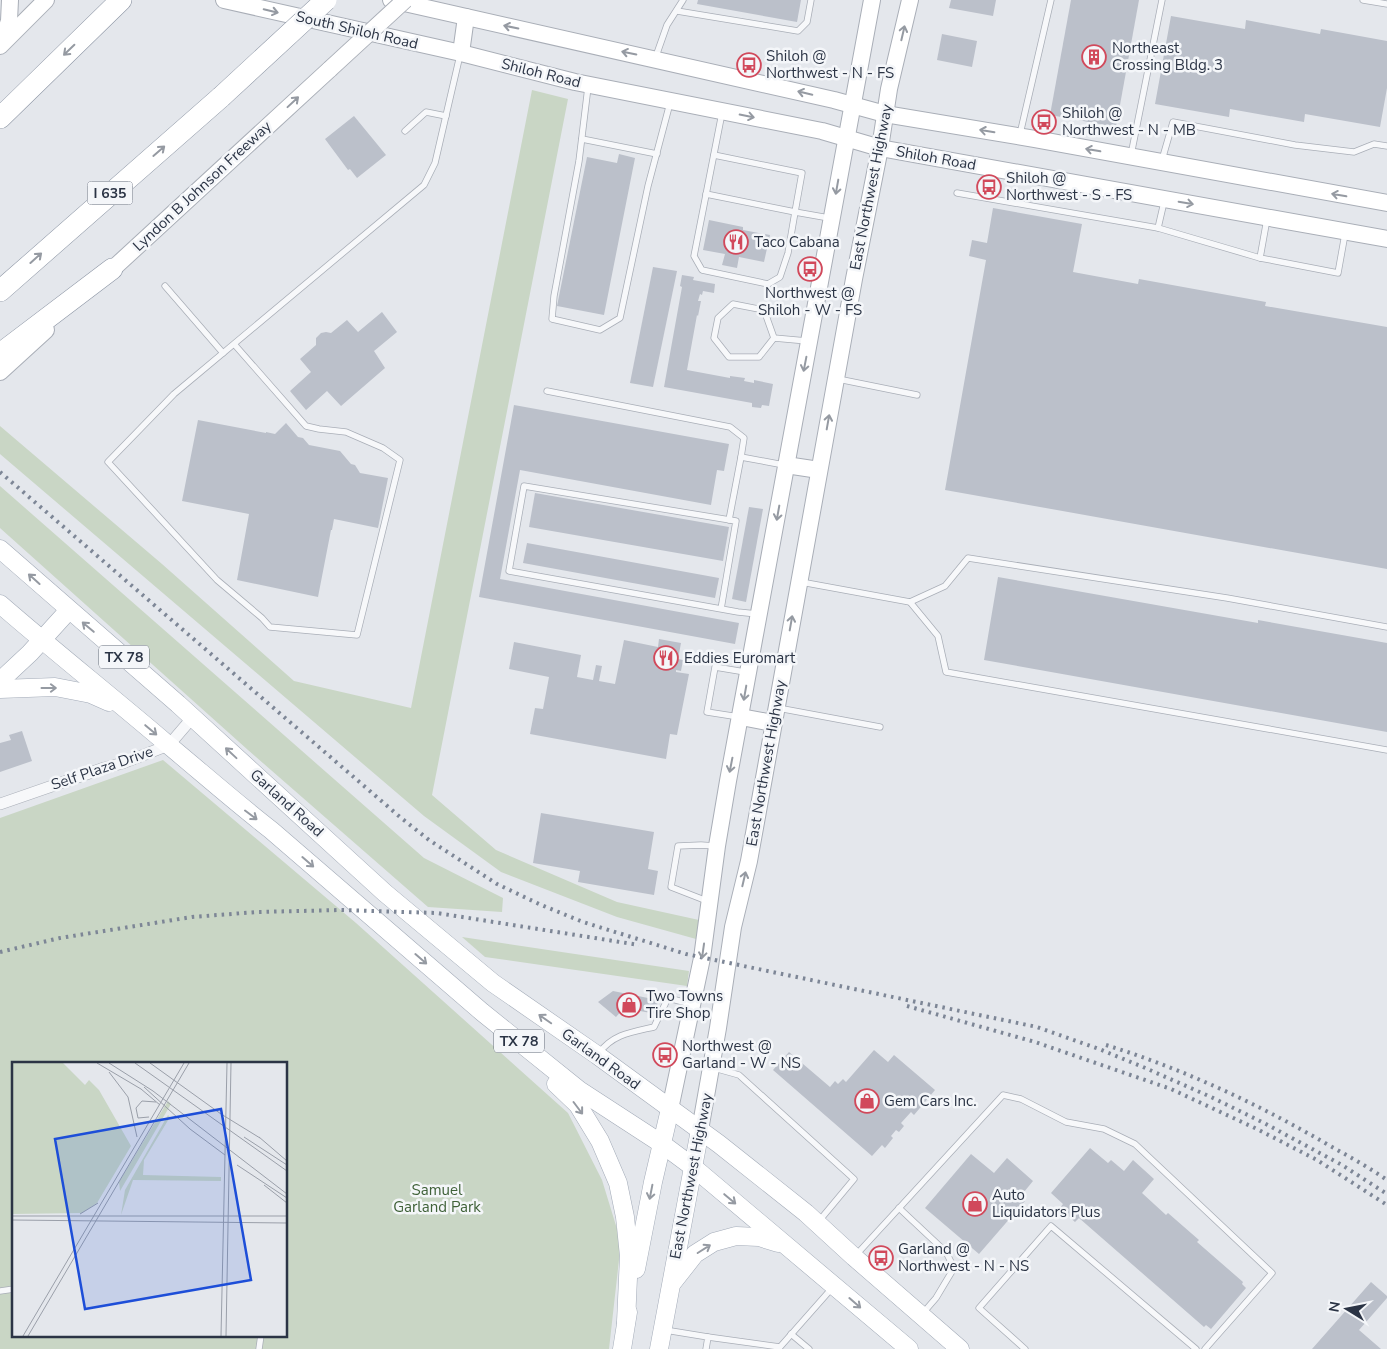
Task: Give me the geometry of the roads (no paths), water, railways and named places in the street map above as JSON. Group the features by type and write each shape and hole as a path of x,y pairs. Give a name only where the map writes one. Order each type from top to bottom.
{"highway":[{"path":"0,118 121,0"},
{"name":"I 635","path":"0,291 221,97 326,0"},
{"path":"0,354 112,269"}],"main road":[{"path":"0,46 9,21 10,0"},
{"path":"0,46 46,0"},
{"name":"South Shiloh Road","path":"224,0 461,53"},
{"path":"391,0 834,100 885,114 1387,203"},
{"name":"Lyndon B Johnson Freeway","path":"0,372 404,0"},
{"path":"622,1349 653,1182 702,958 717,846 872,0"},
{"name":"East Northwest Highway","path":"659,1349 718,1028 733,927 749,861 885,114 910,0"},
{"path":"461,53 466,17"},
{"name":"Shiloh Road","path":"461,53 588,85 822,131 880,148 1387,239"},
{"path":"786,465 819,470"},
{"name":"TX 78","path":"0,549 69,610"},
{"name":"TX 78","path":"0,604 128,711"},
{"path":"0,681 30,653 69,610"},
{"name":"Garland Road","path":"69,610 193,717 385,892 493,983 597,1055 700,1130 818,1223 854,1257 960,1349"},
{"path":"0,689 55,687 92,694 128,711"},
{"name":"Garland Road","path":"128,711 236,804 286,843 482,1012 579,1090 662,1144 693,1167 909,1349"},
{"path":"741,717 775,715"},
{"path":"482,1012 578,1106 600,1141 618,1183 625,1217 629,1256 626,1322"},
{"path":"671,1284 695,1254 714,1242 736,1236 758,1237 787,1246"}],"street":[{"name":"Self Plaza Drive","path":"0,804 123,763 169,745 193,717"}],"lane":[{"path":"655,59 667,25 683,0"},
{"path":"677,11 798,31 807,22 811,0"},
{"path":"1020,137 1051,0"},
{"path":"1131,157 1162,0"},
{"path":"1362,0 1387,4"},
{"path":"234,344 306,426 346,432 383,448 400,460 357,635 270,627 217,580 108,462 174,394 424,185 435,163 461,53"},
{"path":"588,85 579,161 554,296 552,319 600,330 620,318 648,186 670,101"},
{"path":"714,155 802,173 788,253 780,277 768,284 702,270 694,256 722,111"},
{"path":"405,131 426,112 446,116"},
{"path":"1162,162 1172,122 1295,145 1354,152 1374,144 1387,146"},
{"path":"582,139 657,154"},
{"path":"706,194 831,218"},
{"path":"957,194 1158,228 1260,258 1338,273 1346,232"},
{"path":"1158,228 1164,199"},
{"path":"1260,258 1267,218"},
{"path":"165,286 224,353"},
{"path":"733,304 764,310 774,338 759,357 729,357 714,338 718,318 733,304"},
{"path":"774,338 809,341"},
{"path":"836,379 917,395"},
{"path":"547,391 730,427 744,438 729,520"},
{"path":"741,457 786,465"},
{"path":"721,609 736,521 524,486 509,571 721,609 759,615"},
{"path":"799,581 910,602 944,586 968,558 1227,598 1387,627"},
{"path":"910,602 938,636 946,672 1387,750"},
{"path":"741,717 707,712 715,667 749,672"},
{"path":"775,715 880,727"},
{"path":"710,902 670,887 678,846 717,846"},
{"path":"597,1055 606,1044 624,1034 654,1027 668,998 693,1004"},
{"path":"711,1067 739,1075 854,1179 818,1223"},
{"path":"854,1257 1003,1095 1021,1099 1066,1122 1104,1129 1135,1144 1272,1273 1205,1349"},
{"path":"899,1208 946,1252 954,1268 936,1298 921,1315"},
{"path":"1025,1349 978,1308 1052,1226 1196,1349"},
{"path":"662,1329 769,1347 780,1347 834,1285"},
{"path":"791,1334 809,1349"},
{"path":"259,1349 261,1336"},
{"path":"706,1349 708,1337"}],"railway":[{"path":"0,472 400,817 429,840 497,884 583,922 686,954 1037,1027 1099,1049 1211,1097 1342,1165 1387,1194"},
{"path":"0,952 60,938 192,917 257,912 341,910 437,913 639,945"},
{"path":"907,1006 1035,1042 1171,1089 1257,1129 1317,1160 1387,1205"},
{"path":"1106,1045 1191,1076 1246,1101 1299,1128 1387,1180"}],"place":[{"name":"Northeast Crossing Bldg. 3","path":"1094,57"},
{"name":"Shiloh @ Northwest - N - FS","path":"749,65"},
{"name":"Shiloh @ Northwest - N - MB","path":"1044,122"},
{"name":"Shiloh @ Northwest - S - FS","path":"989,187"},
{"name":"Taco Cabana","path":"736,242"},
{"name":"Northwest @ Shiloh - W - FS","path":"810,269"},
{"name":"Eddies Euromart","path":"666,658"},
{"name":"Two Towns Tire Shop","path":"629,1005"},
{"name":"Northwest @ Garland - W - NS","path":"665,1055"},
{"name":"Gem Cars Inc.","path":"867,1101"},
{"name":"Auto Liquidators Plus","path":"975,1204"},
{"name":"Garland @ Northwest - N - NS","path":"881,1258"}],"park label":[{"name":"Samuel Garland Park","path":"437,1198"}]}
